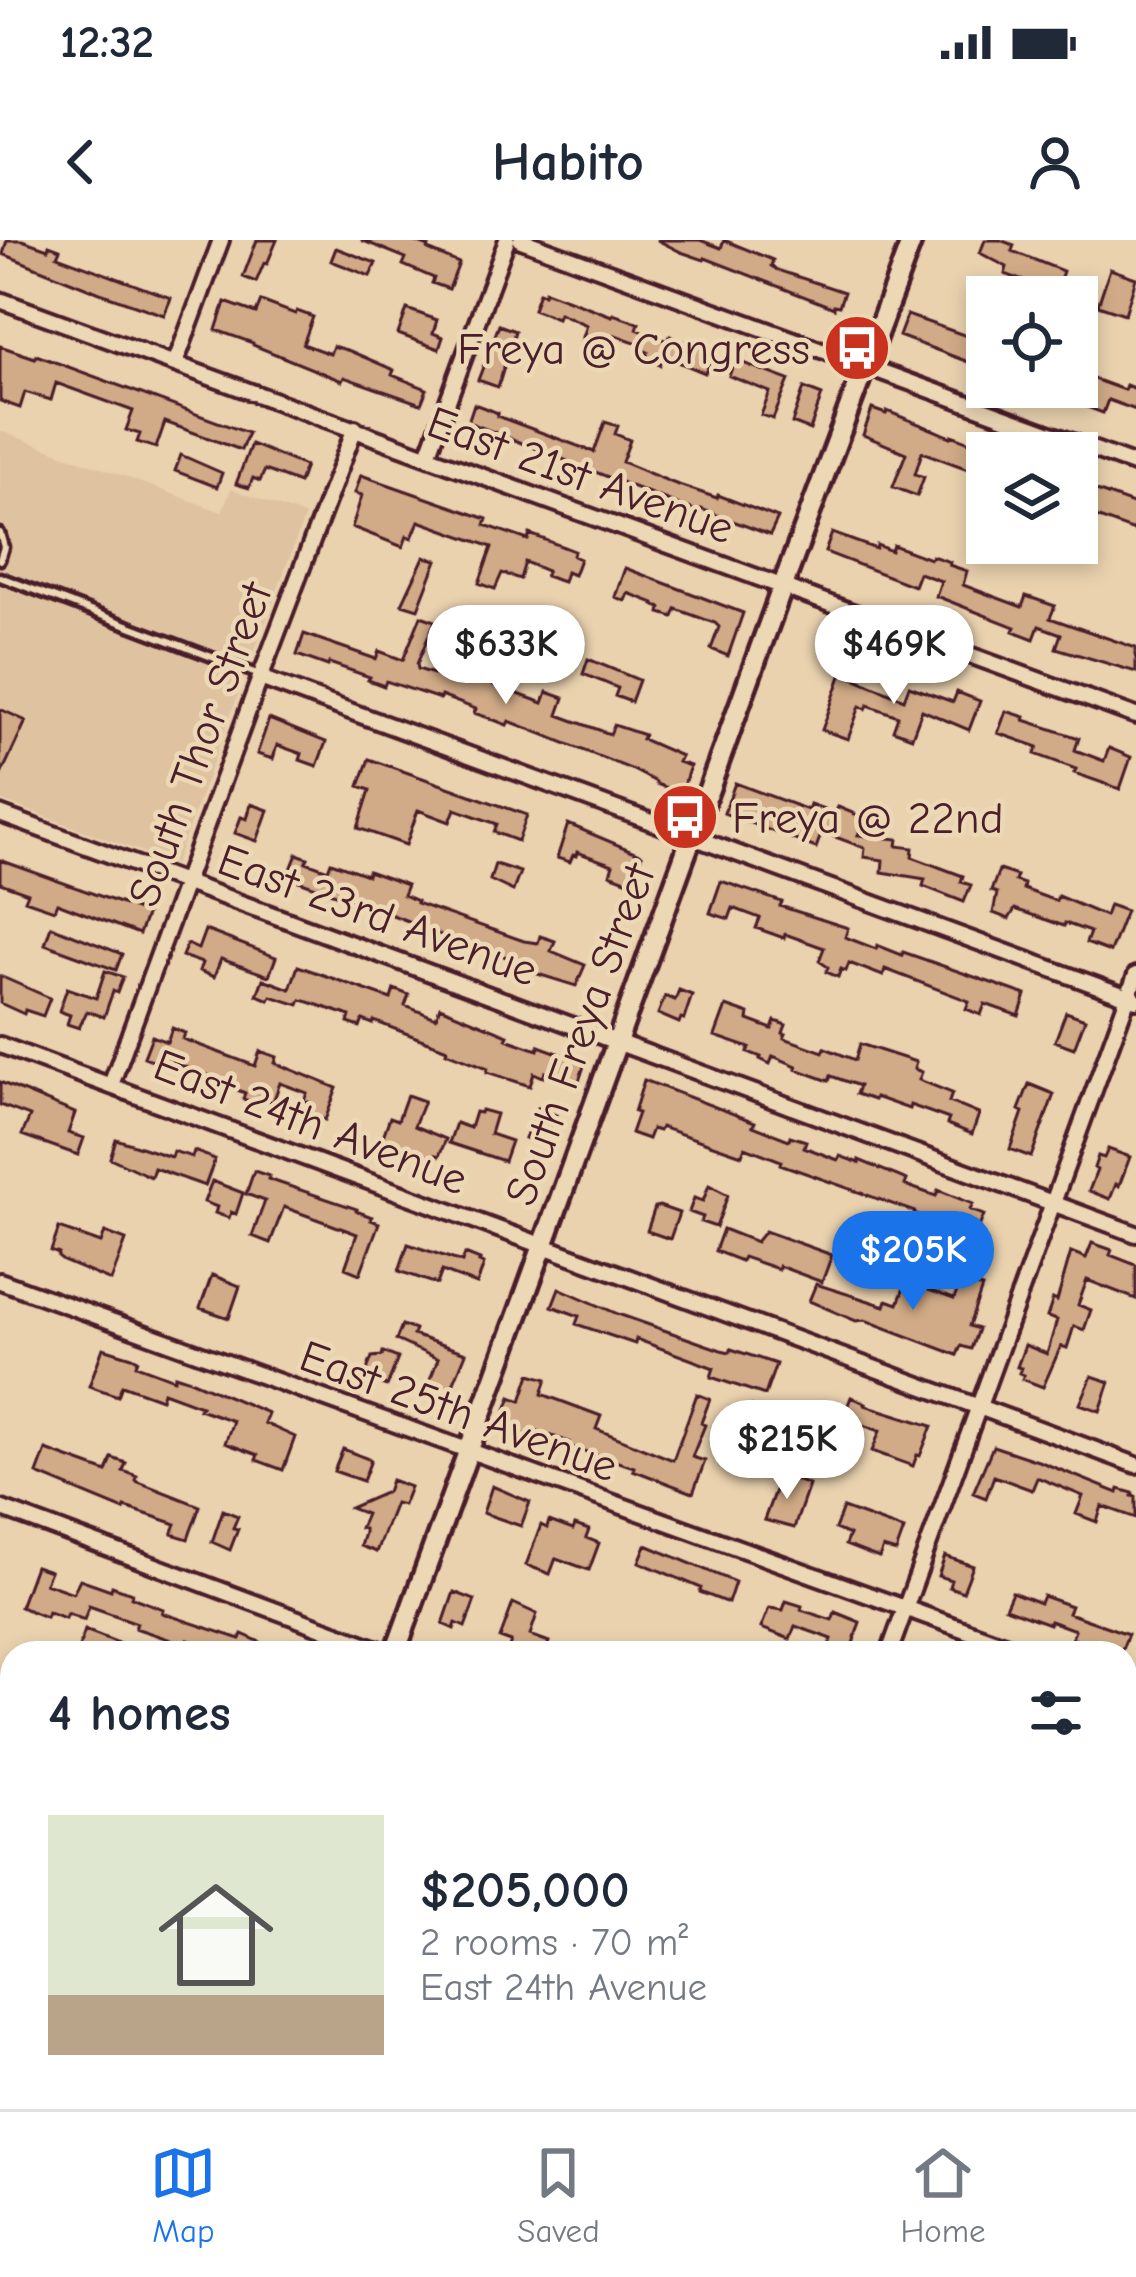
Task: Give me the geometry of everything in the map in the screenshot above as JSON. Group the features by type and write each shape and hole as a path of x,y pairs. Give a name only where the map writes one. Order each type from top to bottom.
{"main road":[{"name":"South Freya Street","path":"397,1641 912,240"}],"street":[{"path":"175,364 221,240"},
{"path":"428,455 507,240"},
{"path":"520,240 1136,465"},
{"name":"East 21st Avenue","path":"0,300 1136,716"},
{"name":"South Thor Street","path":"111,1085 355,428"},
{"path":"260,676 1132,999"},
{"name":"East 23rd Avenue","path":"0,814 1136,1234"},
{"path":"893,1641 1052,1202 1132,999 1136,975"},
{"name":"East 24th Avenue","path":"0,1045 1136,1465"},
{"name":"East 25th Avenue","path":"0,1281 995,1641"},
{"path":"0,1508 360,1641"}],"lane":[{"path":"0,533 4,547 0,560"},
{"path":"0,577 260,676"}],"shaded area":[{"path":"0,431 222,512 231,489 305,516 175,864 0,800"}],"building":[{"path":"7,240 48,249 49,245 60,249 57,256 171,298 164,315 3,254"},
{"path":"257,240 277,240 256,282 243,277"},
{"path":"361,240 411,240 459,263 449,289 403,265 406,258"},
{"path":"657,240 700,240 721,248 724,240 773,260 771,266 777,270 844,292 834,308"},
{"path":"985,240 1000,240 1014,245 1012,251 1063,271 1061,276 1010,276 1005,274 1007,267 980,253"},
{"path":"336,248 376,263 370,276 331,261"},
{"path":"1110,269 1136,278 1125,314 1098,305"},
{"path":"539,292 639,323 637,329 668,341 670,336 706,350 712,356 705,373 664,356 660,365 646,359 648,352 639,348 641,344 615,335 607,355 579,349 587,325 533,309"},
{"path":"261,301 313,317 303,344 330,354 333,346 350,351 427,389 421,404 344,377 342,381 216,330 225,302 256,313"},
{"path":"407,309 437,320 433,333 443,337 439,349 398,334"},
{"path":"907,315 966,336 966,361 899,336"},
{"path":"499,325 515,331 498,387 478,380"},
{"path":"0,346 248,433 241,450 165,422 156,448 137,442 140,434 126,430 133,411 56,383 51,400 25,392 20,408 0,401"},
{"path":"735,360 789,380 773,419 761,415 770,392 729,376"},
{"path":"1098,381 1136,389 1136,410 1108,400 1103,413 1090,408 1098,408"},
{"path":"804,388 822,395 810,430 792,423"},
{"path":"474,404 594,452 605,422 618,426 615,434 630,440 622,462 778,518 770,535 682,506 468,422"},
{"path":"872,409 887,411 966,441 966,468 922,452 915,474 924,477 917,496 893,487 906,453 863,435"},
{"path":"251,444 305,466 299,483 265,470 260,481 253,478 249,488 236,484"},
{"path":"181,455 222,473 217,487 175,471"},
{"path":"361,475 487,519 485,525 528,540 530,534 574,551 573,556 580,559 574,575 566,572 563,582 525,562 520,579 502,573 495,589 479,583 492,547 419,521 403,547 352,527 362,495 355,493"},
{"path":"1098,491 1136,505 1134,531 1098,518"},
{"path":"832,533 876,549 877,545 891,551 893,545 950,562 967,571 963,585 1022,607 1026,596 1055,606 1050,618 1136,648 1136,672 1056,648 1061,634 1039,626 1034,639 936,596 941,581 919,573 914,586 825,552"},
{"path":"424,557 437,560 418,609 402,604"},
{"path":"625,568 743,613 728,656 711,649 719,627 715,623 676,609 673,617 660,613 654,603 628,593 625,601 615,597"},
{"path":"421,616 435,621 418,669 468,685 471,677 543,703 547,692 564,698 558,715 610,734 614,725 644,735 642,739 681,756 678,762 690,766 681,793 441,696 386,681 384,686 368,680 370,677 297,655 304,634 376,659 379,651 403,660"},
{"path":"588,659 639,680 631,702 615,696 618,688 583,674"},
{"path":"842,673 904,699 909,686 953,702 957,692 980,701 969,730 922,710 912,737 893,730 898,716 860,706 848,739 822,730"},
{"path":"0,709 26,721 0,777"},
{"path":"1006,711 1079,738 1075,750 1104,761 1109,748 1131,757 1120,789 1074,773 1076,769 1035,754 1038,747 998,733"},
{"path":"269,719 326,742 317,766 300,760 302,754 277,745 273,759 257,754"},
{"path":"369,759 527,815 518,841 494,832 497,824 455,809 450,822 418,810 406,845 358,828 370,790 359,786"},
{"path":"735,783 808,810 810,804 835,813 838,807 865,818 858,835 898,839 897,846 913,848 912,857 963,876 961,882 971,885 964,902 923,886 925,879 882,872 883,860 864,857 865,848 822,832 816,848 724,813"},
{"path":"251,804 268,810 257,841 235,833 241,817 247,819"},
{"path":"568,824 642,855 631,882 610,874 613,865 577,852 570,862 557,858"},
{"path":"297,854 328,870 331,862 407,885 403,895 416,903 524,941 538,943 540,936 555,941 551,951 585,965 576,986 288,877"},
{"path":"0,860 147,913 139,934 57,903 54,910 25,900 28,893 0,883"},
{"path":"495,864 520,872 513,891 490,880"},
{"path":"999,870 1017,876 1015,881 1024,884 1023,889 1056,901 1058,896 1105,916 1109,905 1126,911 1110,952 1086,943 1090,932 1065,923 1015,909 1009,919 993,913 997,893 991,891"},
{"path":"721,881 848,928 845,937 876,949 877,945 903,952 1026,995 1019,1016 985,1004 981,1015 966,1009 969,1001 885,969 883,976 849,963 838,977 826,972 828,967 819,961 824,948 756,928 760,918 733,908 729,919 710,913"},
{"path":"51,926 122,954 116,970 45,944"},
{"path":"205,930 276,957 269,976 221,959 214,977 199,971 202,963 182,956 187,944 198,949"},
{"path":"298,966 391,999 394,989 409,995 405,1006 436,1018 440,1007 508,1035 506,1039 585,1063 578,1084 545,1072 543,1077 534,1073 530,1086 487,1072 488,1068 447,1049 374,1021 363,1020 360,1027 348,1023 350,1016 309,1002 301,1000 299,1005 257,995 263,979 290,989"},
{"path":"105,971 123,977 104,1017 87,1011 79,1028 67,1024 70,1015 59,1011 67,988 96,998"},
{"path":"0,976 50,998 43,1016 0,1003"},
{"path":"679,990 692,995 679,1023 658,1014 665,996 675,1000"},
{"path":"726,1006 772,1029 775,1021 786,1025 784,1038 823,1052 825,1048 855,1060 860,1044 916,1062 914,1069 922,1072 919,1080 952,1093 949,1102 979,1114 972,1134 947,1124 949,1119 910,1105 909,1109 856,1094 859,1086 831,1076 829,1081 773,1056 770,1064 748,1052 750,1048 715,1036"},
{"path":"1066,1012 1085,1019 1074,1048 1055,1041"},
{"path":"172,1028 185,1033 183,1039 255,1066 260,1051 277,1057 275,1063 337,1088 325,1120 307,1112 311,1103 304,1101 307,1093 280,1083 273,1102 260,1097 258,1104 243,1099 245,1093 218,1079 144,1057 152,1036 167,1042"},
{"path":"644,1080 755,1122 753,1126 789,1140 790,1136 806,1141 804,1147 838,1160 840,1156 859,1160 907,1180 905,1185 936,1196 938,1190 973,1204 970,1210 984,1215 975,1237 745,1147 742,1155 661,1127 652,1129 648,1139 631,1133"},
{"path":"0,1082 75,1113 68,1133 84,1138 78,1155 22,1135 30,1116 0,1105"},
{"path":"1029,1084 1054,1094 1031,1157 1010,1149"},
{"path":"407,1095 424,1101 414,1126 446,1139 435,1159 382,1139 390,1117 398,1120"},
{"path":"538,1108 556,1115 551,1127 545,1125 538,1143 525,1138"},
{"path":"475,1112 496,1114 490,1134 511,1141 504,1161 449,1143 456,1123 470,1128"},
{"path":"116,1139 171,1157 173,1151 192,1157 194,1151 215,1159 205,1186 154,1168 151,1177 110,1158"},
{"path":"1108,1149 1130,1157 1110,1199 1089,1191 1098,1156 1104,1158"},
{"path":"254,1171 357,1209 379,1223 360,1274 345,1268 357,1234 284,1207 270,1243 252,1236 265,1201 246,1194"},
{"path":"212,1181 243,1193 236,1214 231,1212 229,1218 215,1213 217,1207 204,1202"},
{"path":"709,1185 728,1195 716,1227 689,1212 694,1198 703,1201"},
{"path":"659,1206 679,1213 670,1239 647,1231"},
{"path":"59,1228 101,1243 105,1232 126,1240 111,1281 51,1251"},
{"path":"723,1229 756,1242 765,1231 832,1255 822,1282 715,1251"},
{"path":"1092,1243 1136,1265 1136,1299 1087,1280 1078,1305 1091,1310 1084,1330 1074,1326 1067,1348 1061,1346 1043,1387 1022,1379 1017,1367 1025,1345 1047,1354 1057,1320 1047,1317 1053,1299 1057,1301 1071,1252 1086,1258"},
{"path":"408,1244 462,1262 465,1254 480,1260 484,1264 477,1284 442,1271 437,1284 399,1271"},
{"path":"911,1269 925,1274 920,1287 954,1299 961,1281 982,1288 969,1326 978,1329 971,1349 961,1346 957,1355 809,1301 816,1284 885,1306 887,1300 898,1304"},
{"path":"212,1275 240,1286 229,1318 200,1308"},
{"path":"559,1288 618,1314 776,1364 765,1395 711,1377 714,1368 636,1339 635,1344 576,1324 579,1316 552,1306"},
{"path":"402,1325 415,1330 413,1335 466,1353 447,1399 426,1390 438,1359 396,1340"},
{"path":"103,1348 138,1360 136,1365 190,1380 268,1413 264,1423 295,1437 283,1470 225,1443 233,1421 199,1409 201,1406 163,1392 161,1399 122,1385 118,1396 89,1386"},
{"path":"383,1352 398,1358 387,1386 364,1378 372,1357"},
{"path":"530,1374 547,1379 542,1394 601,1416 596,1429 673,1460 697,1394 710,1399 692,1457 705,1461 693,1493 568,1446 569,1442 532,1429 529,1436 500,1425 511,1397 521,1401"},
{"path":"1092,1376 1110,1382 1100,1411 1080,1404"},
{"path":"851,1397 932,1426 913,1466 872,1451 880,1431 854,1422 844,1452 811,1438 819,1417 841,1424"},
{"path":"752,1406 774,1413 765,1437 744,1430"},
{"path":"993,1446 1118,1493 1119,1489 1133,1493 1136,1518 1102,1506 1097,1522 1076,1514 1083,1496 1039,1478 1032,1490 994,1476 986,1498 973,1493"},
{"path":"343,1449 371,1460 363,1481 334,1471"},
{"path":"46,1450 107,1472 112,1458 126,1463 123,1471 137,1476 136,1481 200,1506 188,1539 172,1534 176,1524 124,1510 37,1474"},
{"path":"781,1474 809,1485 794,1528 764,1520"},
{"path":"391,1480 410,1487 403,1505 395,1503 376,1552 360,1546 366,1514 350,1508 387,1492"},
{"path":"492,1486 530,1502 521,1526 483,1513"},
{"path":"843,1508 904,1530 896,1552 883,1548 879,1558 845,1545 849,1535 835,1529"},
{"path":"223,1510 238,1516 230,1550 212,1542"},
{"path":"549,1521 589,1530 586,1538 599,1543 589,1570 556,1558 550,1574 526,1565 541,1525 547,1528"},
{"path":"646,1545 735,1582 728,1603 639,1562"},
{"path":"945,1556 973,1566 963,1592 949,1587 951,1580 938,1576"},
{"path":"35,1566 50,1571 45,1583 73,1593 80,1579 111,1590 112,1586 163,1609 162,1613 258,1641 174,1641 89,1606 84,1620 67,1613 65,1618 48,1612 46,1617 20,1607"},
{"path":"454,1592 475,1600 465,1627 456,1623 454,1629 443,1624"},
{"path":"1012,1592 1040,1603 1043,1596 1071,1606 1068,1613 1128,1634 1125,1641 1080,1641 1072,1638 1075,1630 1005,1608"},
{"path":"786,1601 832,1620 835,1612 860,1622 854,1641 831,1641 795,1626 790,1639 761,1628 769,1608 783,1610"},
{"path":"513,1603 537,1614 530,1635 546,1641 508,1641 500,1638"},
{"path":"85,1630 114,1641 81,1641"}],"place":[{"name":"Freya @ Congress","path":"857,348"},
{"name":"Freya @ 22nd","path":"685,817"}]}
